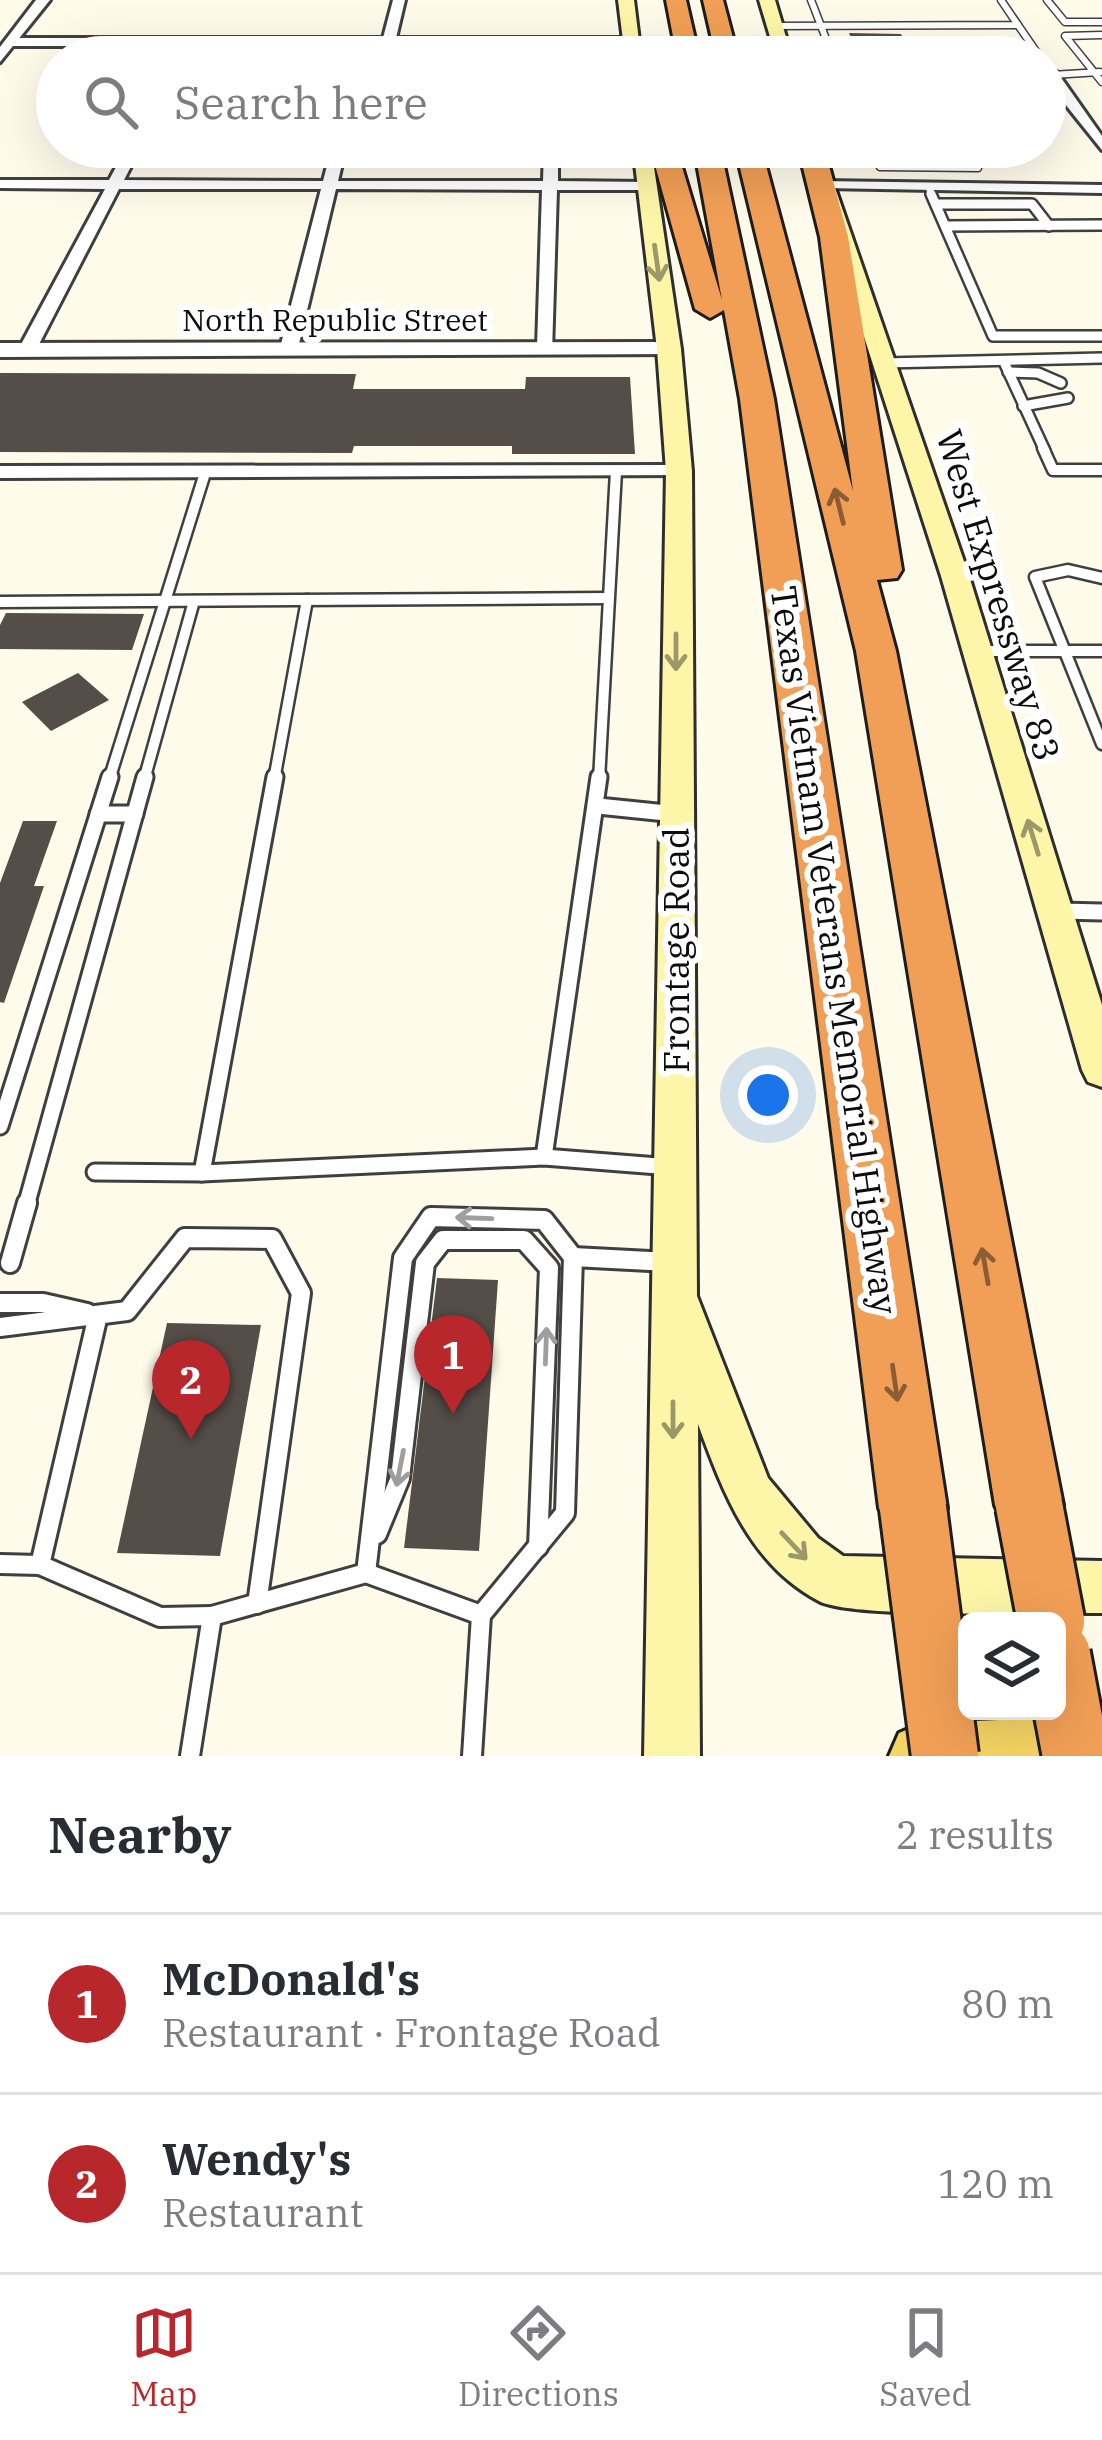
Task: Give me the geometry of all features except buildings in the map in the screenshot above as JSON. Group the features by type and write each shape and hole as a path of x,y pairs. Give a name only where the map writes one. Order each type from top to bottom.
{"highway":[{"path":"676,0 684,36"},
{"path":"713,0 722,36"},
{"path":"669,168 708,304 769,477"},
{"name":"Texas Vietnam Veterans Memorial Highway","path":"711,168 769,477 945,1756"},
{"name":"Texas Vietnam Veterans Memorial Highway","path":"753,168 876,650 1049,1612"},
{"path":"818,168 834,237 965,1157"},
{"path":"1066,1703 1076,1756"}],"main road":[{"path":"626,0 630,36"},
{"path":"767,0 778,36"},
{"name":"Frontage Road","path":"644,168 669,349 679,471 672,1756"},
{"name":"West Expressway 83","path":"819,168 977,651 1055,911 1083,983 1102,1070"},
{"path":"674,1277 749,1495 800,1556 835,1582 1102,1587"},
{"path":"921,1756 1102,1749"}],"street":[{"path":"0,57 44,0"},
{"path":"390,36 399,0"},
{"path":"12,42 36,42"},
{"path":"1066,98 1102,146"},
{"path":"27,350 123,168"},
{"path":"289,348 334,168"},
{"path":"547,348 552,168"},
{"path":"830,168 856,184 933,196 983,178 1102,189"},
{"path":"856,184 878,178 1102,180"},
{"path":"0,184 646,186"},
{"name":"North Republic Street","path":"0,350 669,349"},
{"path":"0,472 679,471"}],"lane":[{"path":"811,0 825,36"},
{"path":"1001,0 1026,36"},
{"path":"1047,0 1064,22 1102,22"},
{"path":"1080,10 1090,22"},
{"path":"775,26 1018,25"},
{"path":"1102,35 1066,36 1102,82"},
{"path":"1066,72 1097,72"},
{"path":"889,168 983,178"},
{"path":"978,168 983,178"},
{"path":"1049,226 1032,204 933,196 993,335 1102,336"},
{"path":"946,226 1102,225"},
{"path":"884,363 1006,367 1102,358"},
{"path":"1006,367 1061,383"},
{"path":"1006,367 1054,470 1102,470"},
{"path":"1023,406 1068,398"},
{"path":"544,1156 598,806 605,598 616,471"},
{"path":"0,1126 205,473"},
{"path":"1102,578 1089,571 1046,570 1035,577 1102,744"},
{"path":"0,602 605,598"},
{"path":"202,1173 307,600"},
{"path":"10,1263 194,601"},
{"path":"977,651 1102,651"},
{"path":"598,806 676,814"},
{"path":"98,814 135,814"},
{"path":"1055,911 1102,912"},
{"path":"95,1172 202,1173 544,1156 674,1167"},
{"path":"365,1573 404,1258 431,1217 544,1220 573,1257 565,1514 481,1616 472,1756"},
{"path":"0,1327 127,1311 184,1238 272,1239 301,1293 257,1604"},
{"path":"371,1546 400,1478 425,1263 443,1240 524,1240 549,1268 538,1546"},
{"path":"573,1257 674,1277"},
{"path":"0,1303 43,1303 98,1315"},
{"path":"40,1565 98,1315"},
{"path":"0,1564 40,1565 160,1617 212,1616 365,1573 481,1616"},
{"path":"190,1756 212,1616"}],"place":[{"name":"McDonald's","path":"453,1414"},
{"name":"Wendy's","path":"191,1439"}]}
